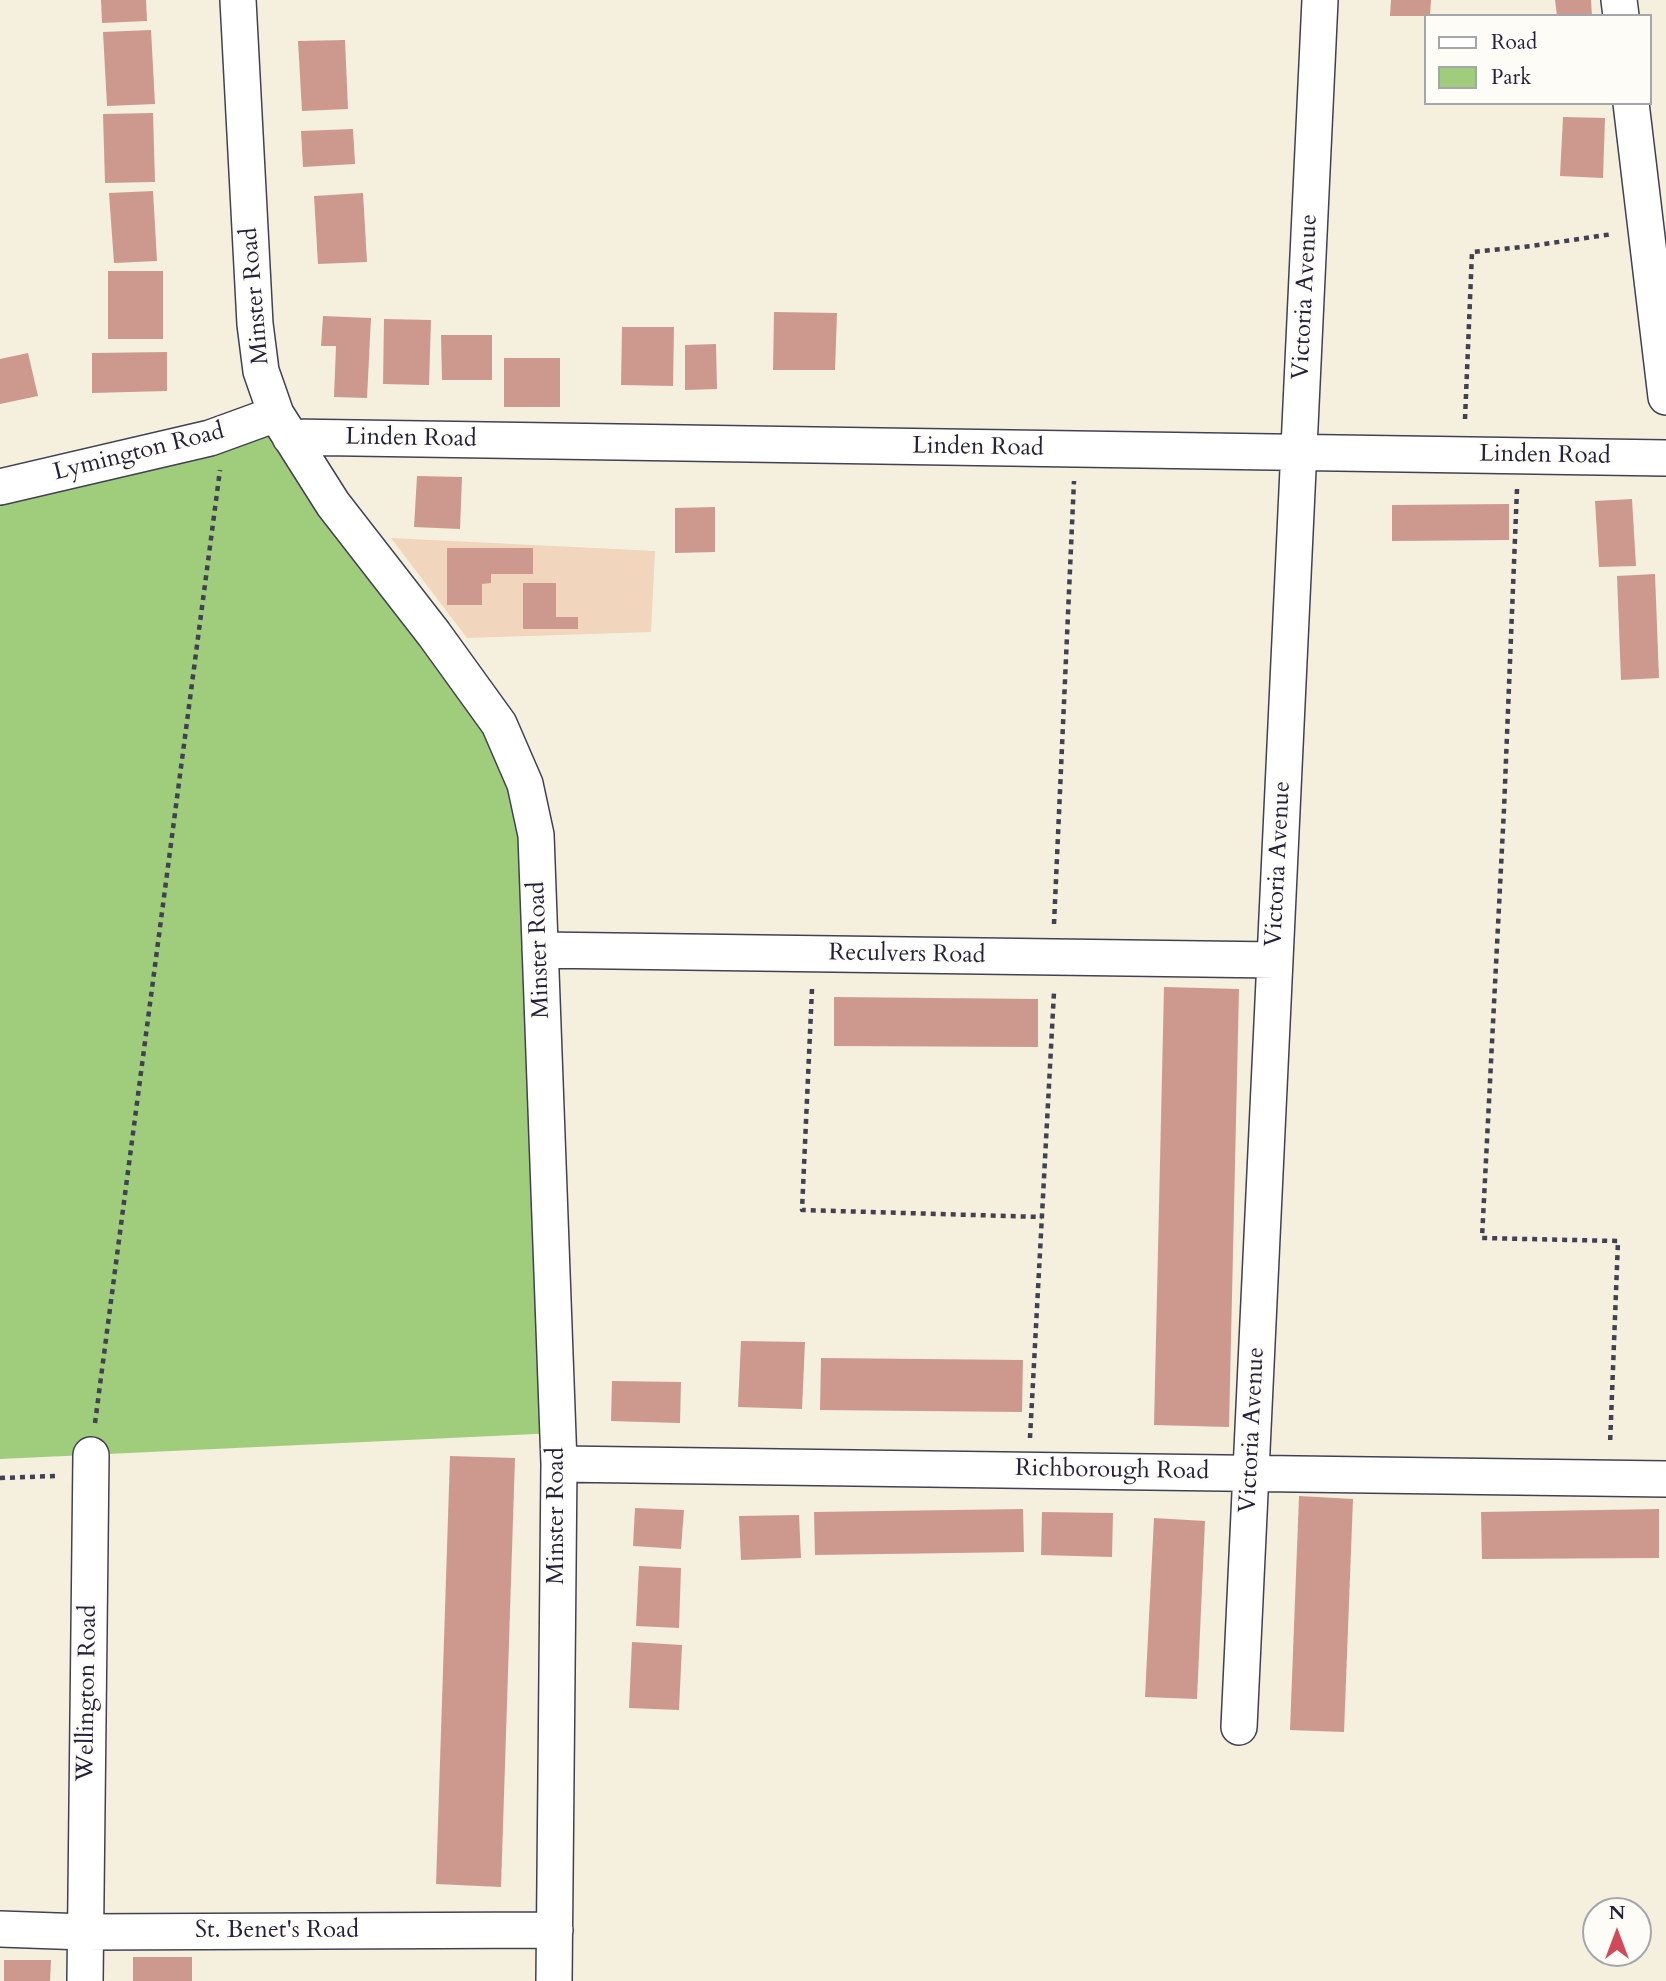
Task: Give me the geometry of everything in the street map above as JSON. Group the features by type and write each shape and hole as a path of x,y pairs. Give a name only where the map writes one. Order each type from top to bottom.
{"street":[{"name":"Minster Road","path":"239,0 255,324 261,371 283,426 333,504 434,634 499,724 525,783 536,835 559,1464 554,1981"},
{"name":"Victoria Avenue","path":"1238,1727 1320,0"},
{"path":"1631,105 1666,397"},
{"name":"Linden Road","path":"283,426 1075,449 1666,458"},
{"name":"Lymington Road","path":"0,487 210,438 283,426"},
{"name":"Reculvers Road","path":"540,950 1275,960"},
{"name":"Richborough Road","path":"559,1464 1666,1479"},
{"name":"Wellington Road","path":"85,1981 91,1465"},
{"name":"St. Benet's Road","path":"0,1929 85,1932 555,1930"}],"path":[{"path":"1464,455 1472,252 1646,229"},
{"path":"1028,1470 1042,1217 1075,449"},
{"path":"1518,456 1504,809 1482,1238 1618,1241 1608,1478"},
{"path":"0,1478 91,1465 221,463"},
{"path":"814,953 802,1210 1042,1217"}],"shaded area":[{"path":"391,538 655,551 651,632 467,638"}],"green space":[{"path":"276,414 525,784 557,1433 0,1459 0,487"}],"building":[{"path":"101,0 146,0 147,21 102,23"},
{"path":"1391,0 1431,0 1430,14 1390,16"},
{"path":"1555,0 1591,0 1592,14 1557,14"},
{"path":"151,30 155,104 107,106 103,32"},
{"path":"345,40 348,109 302,111 298,41"},
{"path":"153,113 155,182 105,183 103,114"},
{"path":"1563,117 1605,118 1603,178 1560,176"},
{"path":"353,129 355,164 303,167 301,131"},
{"path":"153,191 157,261 114,263 109,193"},
{"path":"363,193 367,262 318,264 314,196"},
{"path":"108,271 163,271 163,339 108,339"},
{"path":"774,312 837,313 835,370 773,370"},
{"path":"323,316 371,318 367,398 334,397 336,346 321,346"},
{"path":"384,319 431,320 429,385 383,384"},
{"path":"622,327 674,327 673,386 621,385"},
{"path":"441,335 492,335 492,380 442,380"},
{"path":"716,344 717,389 685,390 685,345"},
{"path":"167,352 167,391 92,393 92,353"},
{"path":"28,353 38,396 0,404 0,359"},
{"path":"504,358 560,358 560,407 504,407"},
{"path":"417,476 462,477 460,529 414,527"},
{"path":"1632,499 1636,566 1599,567 1595,501"},
{"path":"1509,504 1509,540 1392,541 1392,505"},
{"path":"715,507 715,552 675,553 675,508"},
{"path":"447,548 533,548 533,574 491,574 491,583 482,584 482,605 447,605"},
{"path":"1655,574 1659,678 1621,680 1617,576"},
{"path":"523,583 556,583 556,617 578,617 578,629 523,629"},
{"path":"1164,987 1239,989 1229,1427 1154,1425"},
{"path":"834,997 1038,999 1038,1047 834,1046"},
{"path":"741,1341 805,1342 802,1409 738,1407"},
{"path":"821,1358 1023,1360 1022,1412 820,1410"},
{"path":"612,1381 681,1382 680,1423 611,1421"},
{"path":"450,1456 515,1458 501,1887 436,1884"},
{"path":"1299,1496 1353,1499 1344,1732 1290,1730"},
{"path":"635,1508 684,1510 681,1549 633,1546"},
{"path":"1023,1509 1024,1552 815,1555 814,1512"},
{"path":"1659,1509 1659,1558 1482,1559 1481,1512"},
{"path":"1042,1512 1113,1513 1112,1557 1041,1555"},
{"path":"799,1515 801,1558 741,1560 739,1516"},
{"path":"1154,1518 1205,1521 1197,1699 1145,1697"},
{"path":"639,1566 681,1568 679,1628 636,1626"},
{"path":"632,1642 682,1645 679,1710 629,1708"},
{"path":"133,1957 192,1957 192,1981 133,1981"},
{"path":"4,1960 51,1960 50,1981 4,1981"}]}
